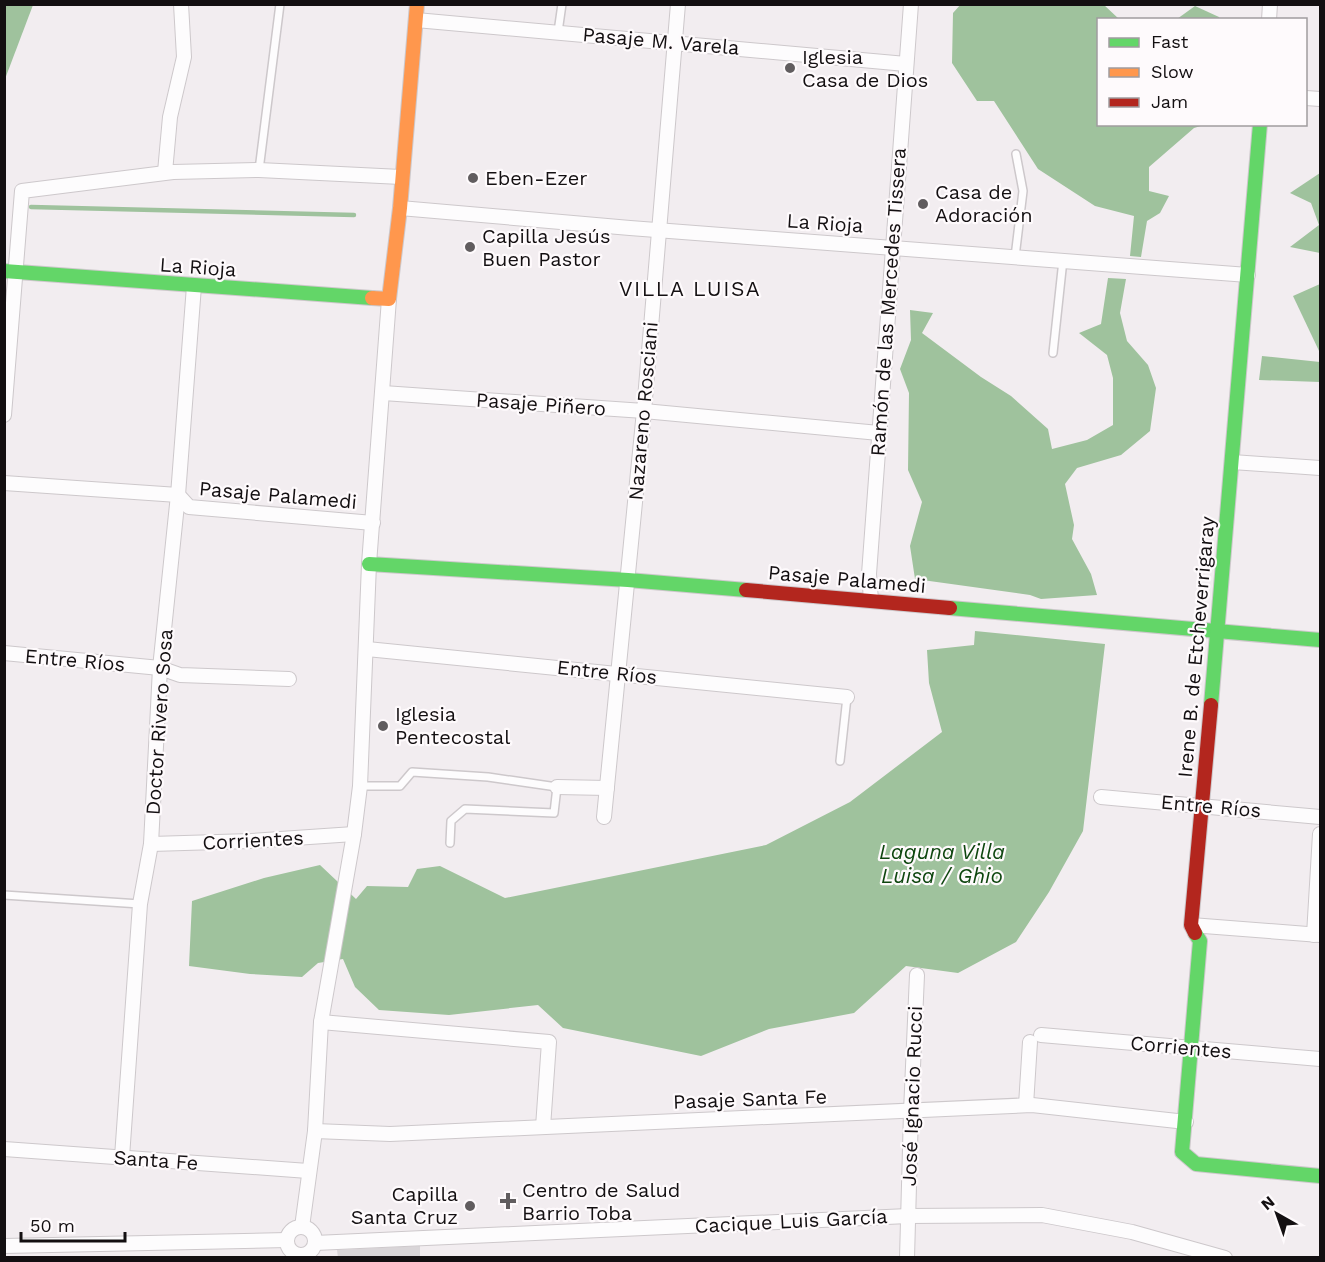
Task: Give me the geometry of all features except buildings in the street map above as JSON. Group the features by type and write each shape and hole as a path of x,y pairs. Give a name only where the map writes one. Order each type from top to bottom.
{"street":[{"path":"165,172 170,117 184,57 181,4"},
{"path":"302,1227 315,1131 321,1022 354,834 360,786 369,564 389,299 400,208 417,4"},
{"name":"Nazareno Rosciani","path":"604,817 644,411 678,4"},
{"name":"Ramón de las Mercedes Tissera","path":"871,600 869,574 911,4"},
{"name":"Pasaje M. Varela","path":"416,20 906,64"},
{"name":"Irene B. de Etcheverrigaray","path":"1260,126 1191,925 1200,941 1182,1152 1196,1164 1320,1176"},
{"path":"4,415 9,271 22,191 165,172 259,170 401,177"},
{"name":"La Rioja","path":"400,208 1248,275"},
{"name":"La Rioja","path":"9,271 389,299"},
{"name":"Doctor Rivero Sosa","path":"122,1157 140,904 151,844 160,668 178,495 194,286"},
{"name":"Pasaje Piñero","path":"383,393 644,411 879,433"},
{"path":"1232,462 1320,468"},
{"name":"Pasaje Palamedi","path":"4,483 178,495 189,507 373,523"},
{"name":"Pasaje Palamedi","path":"369,564 628,580 1320,640"},
{"name":"Entre Ríos","path":"367,649 619,672 847,697"},
{"name":"Entre Ríos","path":"4,653 160,668 180,675 289,679"},
{"path":"557,787 607,788"},
{"name":"Entre Ríos","path":"1101,797 1320,817"},
{"name":"Corrientes","path":"151,844 251,841 354,834"},
{"path":"1191,925 1317,935 1320,834"},
{"name":"José Ignacio Rucci","path":"908,1216 910,1112 917,975"},
{"path":"321,1022 549,1042 543,1127"},
{"name":"Corrientes","path":"1026,1105 1036,1038 1320,1059"},
{"name":"Pasaje Santa Fe","path":"315,1131 390,1134 1026,1105 1186,1122"},
{"name":"Santa Fe","path":"4,1149 308,1171"},
{"name":"Cacique Luis García","path":"315,1243 908,1216 1042,1215 1132,1232 1226,1257"},
{"path":"907,1255 908,1216"},
{"path":"302,1227 314,1235 315,1243 311,1252 302,1257 294,1254 288,1248 287,1240 290,1233 302,1227"},
{"path":"4,1246 287,1240"}],"lane":[{"path":"259,170 280,4"},
{"path":"558,32 562,4"},
{"path":"1015,257 1023,191 1016,153"},
{"path":"1053,353 1063,260"},
{"path":"840,761 847,697"},
{"path":"360,786 400,786 412,771 488,777 557,787 554,813 465,809 451,821 450,843"},
{"path":"4,895 140,904"}],"water":[{"path":"961,4 1104,5 1118,18 1097,18 1097,126 1201,126 1194,128 1149,167 1149,191 1169,196 1160,213 1147,221 1141,257 1130,256 1134,216 1095,206 1038,169 994,101 977,101 952,63 953,13"},
{"path":"4,5 33,5 5,79"},
{"path":"1195,6 1220,18 1178,18"},
{"path":"1320,173 1320,253 1290,247 1319,225 1311,203 1290,193"},
{"path":"1108,278 1126,279 1120,313 1127,341 1148,365 1156,388 1150,431 1121,455 1077,468 1065,484 1074,525 1072,539 1091,574 1097,595 1041,599 1030,595 915,579 910,546 922,502 908,470 909,393 900,369 911,340 910,310 933,313 922,333 981,377 1011,396 1048,429 1052,449 1087,440 1113,425 1113,378 1107,355 1079,333 1101,324"},
{"path":"1320,284 1320,353 1293,296"},
{"path":"1262,356 1320,362 1320,382 1259,380"},
{"name":"Laguna Villa Luisa / Ghio","path":"975,631 1105,644 1083,831 1049,892 1016,942 958,973 906,966 854,1013 769,1029 701,1056 563,1028 538,1005 449,1015 379,1010 355,987 343,959 318,963 302,977 250,974 189,966 192,901 264,878 320,865 356,899 367,886 408,887 417,869 440,866 505,898 766,845 850,802 942,732 929,683 927,650 974,645"}],"waterway":[{"path":"31,207 354,215"}],"traffic: fast":[{"path":"1211,705 1260,126"},
{"path":"4,271 372,298"},
{"path":"369,564 628,580 746,590"},
{"path":"950,608 1320,640"},
{"path":"1195,933 1200,941 1182,1152 1196,1164 1320,1176"}],"traffic: slow":[{"path":"372,298 389,299 400,208 417,4"}],"traffic: jam":[{"path":"746,590 950,608"},
{"path":"1195,933 1191,925 1211,705"}],"place":[{"name":"Iglesia Casa de Dios","path":"790,68"},
{"name":"Eben-Ezer","path":"473,178"},
{"name":"Casa de Adoración","path":"923,204"},
{"name":"Capilla Jesús Buen Pastor","path":"470,247"},
{"name":"Iglesia Pentecostal","path":"383,726"},
{"name":"Centro de Salud Barrio Toba","path":"508,1201"},
{"name":"Capilla Santa Cruz","path":"470,1206"}],"district":[{"name":"VILLA LUISA","path":"690,288"}]}
